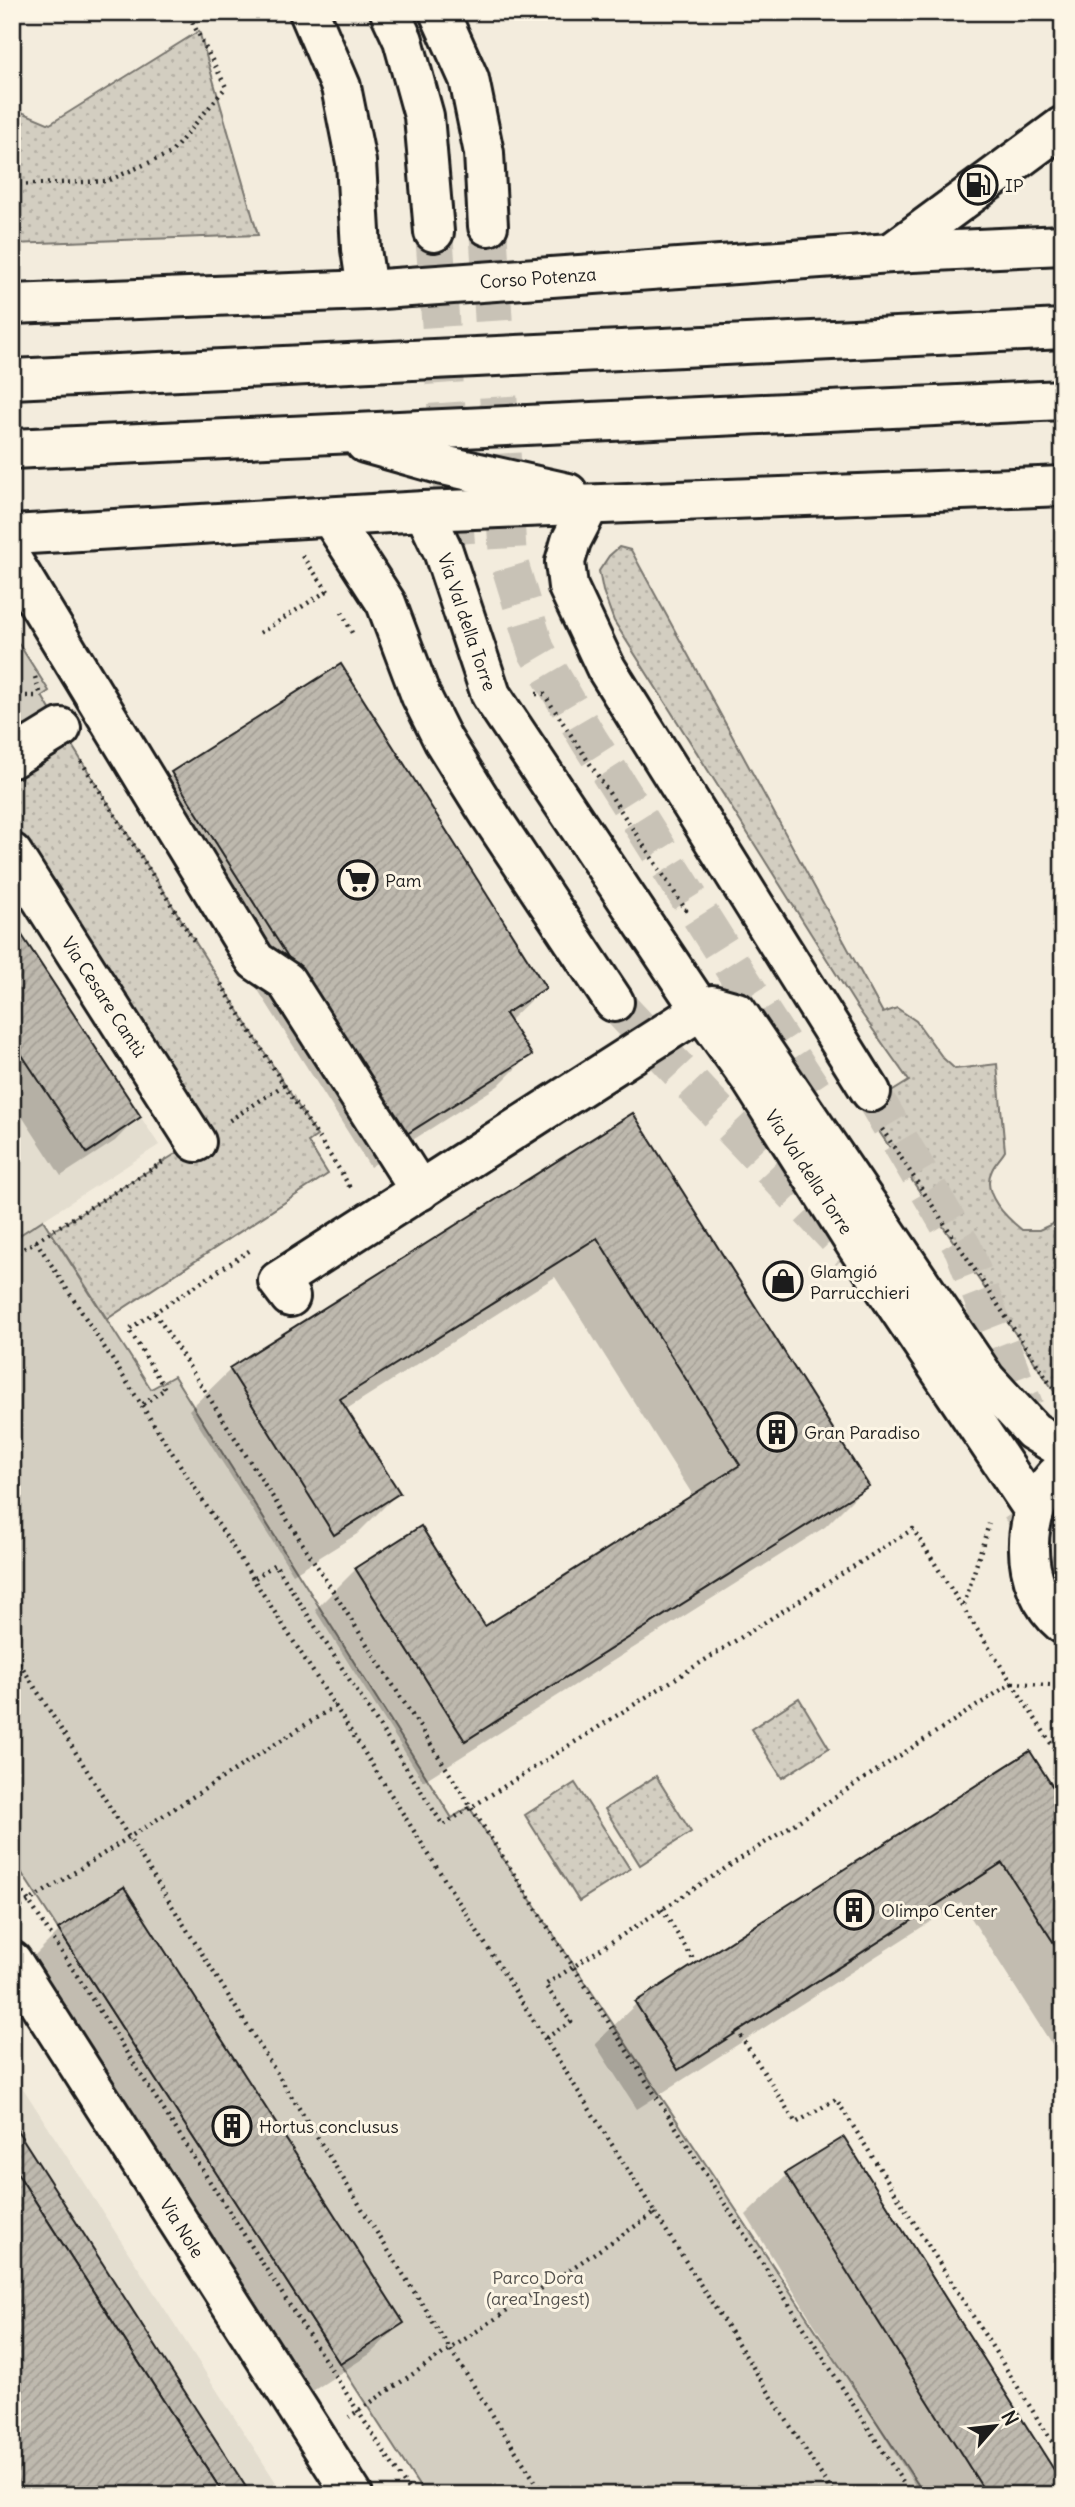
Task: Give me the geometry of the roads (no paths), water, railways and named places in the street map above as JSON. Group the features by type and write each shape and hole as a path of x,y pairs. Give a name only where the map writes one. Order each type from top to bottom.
{"main road":[{"path":"309,12 341,87 356,162 361,249 367,290"},
{"path":"390,12 403,40 424,116 434,232"},
{"path":"439,12 470,79 484,153 488,226"},
{"path":"891,253 1063,126"},
{"name":"Corso Potenza","path":"12,303 367,290 891,253 1063,245"},
{"path":"12,379 1063,329"},
{"path":"12,449 1063,400"},
{"path":"333,434 603,505"},
{"path":"12,535 424,511 1063,486"},
{"path":"603,505 571,541 565,562 568,587 606,668 871,1092"},
{"name":"Via Val della Torre","path":"424,511 443,551 491,695 1033,1509"},
{"path":"331,518 386,603 421,696 443,740 614,1002"},
{"path":"12,560 256,961 286,981 420,1191"},
{"path":"12,758 61,728"},
{"name":"Via Cesare Cantù","path":"12,853 196,1142"},
{"name":"Via Val della Torre","path":"701,1010 712,1005 737,1013 986,1380 1033,1431 1063,1449"},
{"path":"290,1297 278,1281 701,1010"},
{"path":"1063,1469 1055,1475 1033,1509 1028,1558 1037,1590 1063,1624"},
{"name":"Via Nole","path":"12,1961 353,2495"}],"tunnel":[{"path":"488,226 508,559 536,650 589,740 819,1100"},
{"path":"434,232 456,544"},
{"path":"614,1002 850,1252"},
{"path":"871,1092 963,1248 1025,1408"},
{"path":"1020,1508 1063,1573"}],"place":[{"name":"IP","path":"978,185"},
{"name":"Pam","path":"358,880"},
{"name":"Glamgió Parrucchieri","path":"783,1281"},
{"name":"Gran Paradiso","path":"777,1432"},
{"name":"Olimpo Center","path":"854,1910"},
{"name":"Hortus conclusus","path":"232,2126"}],"park label":[{"name":"Parco Dora (area Ingest)","path":"538,2287"}]}
